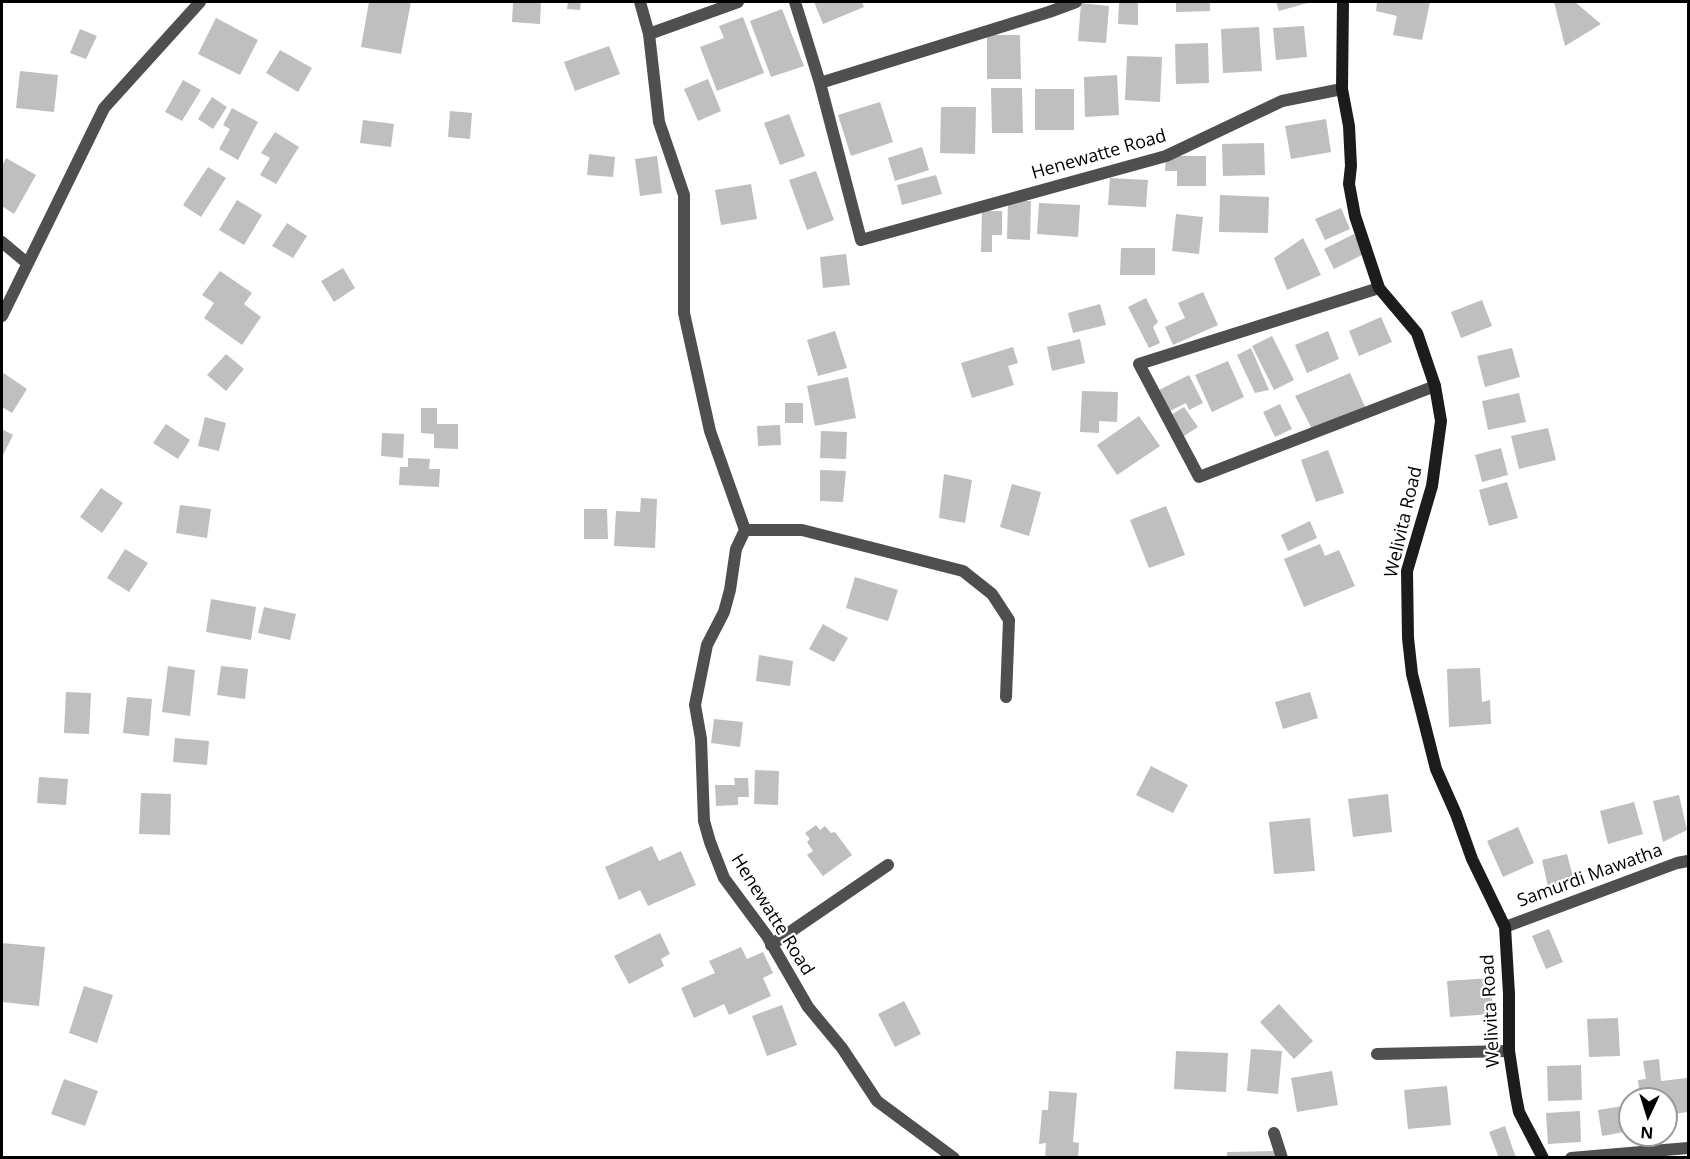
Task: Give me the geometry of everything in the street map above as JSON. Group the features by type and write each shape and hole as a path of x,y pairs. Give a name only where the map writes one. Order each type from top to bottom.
{"street":[{"path":"2,316 104,108 200,2"},
{"path":"640,2 649,34 659,122 684,195 684,313 710,431 745,530 802,531 963,571 992,594 1009,620 1006,697"},
{"path":"649,34 738,2"},
{"path":"795,2 820,83 1076,2"},
{"name":"Welivita Road","path":"1343,2 1342,89 1349,126 1351,166 1349,184 1355,216 1379,288 1417,333 1435,386 1441,421 1432,486 1407,571 1408,638 1412,674 1436,769 1456,814 1472,859 1505,927 1509,994 1509,1051 1519,1112 1543,1158"},
{"name":"Henewatte Road","path":"820,83 861,240 1166,156 1282,101 1342,89"},
{"path":"2,242 27,263"},
{"path":"1379,288 1139,364 1199,477 1435,386"},
{"name":"Henewatte Road","path":"745,530 736,549 724,612 707,645 695,705 701,739 704,821 710,842 724,878 771,945 808,1007 842,1048 877,1101 954,1158"},
{"name":"Samurdi Mawatha","path":"1505,927 1677,863 1689,861"},
{"path":"771,945 888,865"},
{"path":"1377,1054 1509,1051"},
{"path":"1274,1133 1282,1158"},
{"path":"1571,1158 1689,1148"}],"building":[{"path":"369,2 411,2 401,54 361,47"},
{"path":"513,2 541,2 540,24 512,22"},
{"path":"568,2 581,2 580,10 567,9"},
{"path":"814,2 862,2 864,7 823,24"},
{"path":"1119,2 1138,2 1138,25 1118,24"},
{"path":"1176,2 1210,2 1210,11 1176,12"},
{"path":"1276,2 1311,2 1279,11"},
{"path":"1377,2 1430,2 1422,40 1393,35 1397,16 1376,11"},
{"path":"1554,2 1575,2 1601,24 1565,46"},
{"path":"1081,3 1109,6 1106,43 1078,41"},
{"path":"782,9 804,66 771,77 750,21"},
{"path":"743,17 764,73 717,91 700,47 724,38 719,26"},
{"path":"216,18 258,40 240,75 198,54"},
{"path":"1304,26 1307,57 1276,60 1273,28"},
{"path":"1259,27 1262,71 1223,73 1221,29"},
{"path":"80,29 97,36 86,59 70,53"},
{"path":"987,35 1020,35 1021,79 987,79"},
{"path":"1208,43 1209,83 1176,84 1175,44"},
{"path":"609,46 620,74 575,91 564,62"},
{"path":"280,50 312,68 298,92 266,73"},
{"path":"1127,56 1162,57 1160,102 1125,100"},
{"path":"20,71 58,75 54,112 16,108"},
{"path":"1117,75 1119,115 1085,117 1084,77"},
{"path":"708,79 721,111 698,121 684,89"},
{"path":"183,80 201,90 182,121 165,112"},
{"path":"991,88 1022,88 1023,133 992,133"},
{"path":"1035,89 1074,89 1074,130 1035,130"},
{"path":"212,97 227,107 213,129 198,119"},
{"path":"880,102 893,142 851,156 838,115"},
{"path":"941,107 976,107 975,154 940,153"},
{"path":"232,108 258,122 238,160 219,149 230,129 223,125"},
{"path":"450,111 472,113 470,139 448,137"},
{"path":"789,114 805,156 780,165 764,123"},
{"path":"1326,119 1331,152 1291,159 1285,126"},
{"path":"363,120 394,124 391,147 360,143"},
{"path":"275,132 299,147 276,184 260,175 270,158 261,153"},
{"path":"1264,143 1265,175 1223,176 1222,144"},
{"path":"922,147 929,170 895,181 888,158"},
{"path":"589,154 615,157 613,177 587,175"},
{"path":"657,156 662,193 640,196 635,159"},
{"path":"1166,156 1206,156 1206,186 1177,186 1177,171 1165,171"},
{"path":"6,158 36,175 14,214 2,206 2,166"},
{"path":"208,167 226,178 201,217 183,205"},
{"path":"816,171 834,220 807,230 789,180"},
{"path":"936,175 942,194 902,205 897,185"},
{"path":"1110,178 1148,180 1146,207 1108,205"},
{"path":"751,184 757,219 721,225 715,190"},
{"path":"1220,195 1269,197 1268,233 1219,232"},
{"path":"237,200 262,215 244,245 219,230"},
{"path":"1008,201 1031,201 1030,240 1007,239"},
{"path":"1039,203 1080,205 1078,237 1037,234"},
{"path":"1341,208 1350,229 1325,240 1315,219"},
{"path":"982,211 1002,211 1002,235 992,235 992,252 981,252"},
{"path":"1176,214 1203,217 1199,254 1172,251"},
{"path":"287,223 307,236 293,258 272,246"},
{"path":"1354,234 1364,254 1334,269 1324,249"},
{"path":"1303,238 1321,275 1287,290 1274,258"},
{"path":"1121,248 1155,248 1155,275 1120,275"},
{"path":"846,254 850,285 823,288 820,257"},
{"path":"343,268 355,288 334,302 321,281"},
{"path":"220,271 252,293 244,304 261,317 242,345 204,318 214,303 202,295"},
{"path":"1203,292 1218,325 1173,345 1165,327 1185,318 1178,303"},
{"path":"1146,298 1158,322 1153,327 1160,343 1149,348 1128,307"},
{"path":"1482,300 1492,326 1461,338 1451,312"},
{"path":"1100,304 1106,325 1073,333 1068,313"},
{"path":"1381,317 1392,342 1359,356 1349,331"},
{"path":"835,331 847,368 818,376 807,340"},
{"path":"1328,331 1339,359 1307,373 1295,345"},
{"path":"1272,336 1294,380 1274,390 1252,346"},
{"path":"1080,339 1085,363 1052,371 1047,347"},
{"path":"1013,347 1018,363 1008,366 1014,385 972,398 961,363"},
{"path":"1251,348 1269,390 1255,393 1237,355"},
{"path":"1512,348 1520,377 1485,387 1477,356"},
{"path":"226,354 244,369 226,391 207,375"},
{"path":"1228,361 1244,397 1212,412 1195,375"},
{"path":"2,372 27,389 12,413 2,407"},
{"path":"1350,373 1366,409 1313,431 1295,396"},
{"path":"1189,375 1203,403 1189,410 1186,403 1170,411 1159,390"},
{"path":"848,377 856,418 815,426 807,386"},
{"path":"1082,391 1118,392 1117,422 1099,421 1099,433 1080,432"},
{"path":"1519,393 1526,422 1488,430 1482,401"},
{"path":"785,403 803,403 803,423 785,423"},
{"path":"1280,404 1292,429 1275,437 1263,412"},
{"path":"1184,407 1198,427 1181,438 1168,417"},
{"path":"421,408 437,408 437,424 458,424 458,449 434,448 434,434 421,433"},
{"path":"1139,416 1160,446 1117,475 1097,445"},
{"path":"205,417 226,423 219,451 198,446"},
{"path":"166,424 190,440 178,459 153,443"},
{"path":"780,425 781,445 758,446 757,426"},
{"path":"1548,428 1556,460 1519,469 1511,436"},
{"path":"2,429 13,435 2,457"},
{"path":"821,431 847,432 846,459 820,458"},
{"path":"382,433 404,434 403,458 381,456"},
{"path":"1501,448 1508,475 1482,482 1475,455"},
{"path":"1328,450 1344,493 1316,502 1301,460"},
{"path":"408,458 430,459 429,469 440,469 439,487 399,485 400,467 408,467"},
{"path":"820,470 846,471 843,502 820,501"},
{"path":"944,474 972,480 965,523 939,518"},
{"path":"1507,482 1518,518 1489,526 1479,490"},
{"path":"1012,484 1041,492 1029,536 1000,527"},
{"path":"101,488 123,503 102,533 80,517"},
{"path":"641,498 657,499 655,548 614,546 616,511 640,512"},
{"path":"180,505 211,509 207,538 176,533"},
{"path":"1166,506 1185,555 1149,568 1130,520"},
{"path":"584,509 607,509 608,539 584,539"},
{"path":"1310,521 1317,538 1288,551 1281,535"},
{"path":"1320,544 1325,556 1339,550 1355,586 1304,607 1284,559"},
{"path":"125,549 148,563 129,592 107,578"},
{"path":"855,577 898,590 888,621 846,608"},
{"path":"211,599 256,607 251,640 206,632"},
{"path":"264,607 296,614 290,640 258,633"},
{"path":"823,624 848,638 834,662 809,649"},
{"path":"759,655 793,661 790,686 756,681"},
{"path":"168,666 195,670 190,716 162,712"},
{"path":"221,666 248,669 245,699 217,695"},
{"path":"1480,668 1482,702 1490,700 1491,724 1449,727 1447,669"},
{"path":"66,692 91,693 89,734 64,733"},
{"path":"1310,692 1318,718 1283,729 1275,702"},
{"path":"127,697 152,699 149,736 123,733"},
{"path":"714,719 743,722 740,747 711,743"},
{"path":"175,738 209,741 207,765 173,762"},
{"path":"1151,766 1188,785 1173,813 1136,795"},
{"path":"755,770 779,771 778,805 754,804"},
{"path":"39,777 68,779 66,805 37,803"},
{"path":"734,778 748,778 749,797 738,797 738,805 716,806 715,785 735,785"},
{"path":"141,793 171,794 170,835 139,834"},
{"path":"1388,794 1392,832 1353,837 1348,799"},
{"path":"1679,795 1687,830 1663,842 1653,801"},
{"path":"1634,802 1643,834 1608,844 1600,811"},
{"path":"1310,818 1315,871 1274,874 1269,822"},
{"path":"816,825 820,830 825,826 831,833 835,832 852,855 823,876 807,855 813,851 807,842 810,839 805,833"},
{"path":"1518,827 1534,863 1503,877 1487,841"},
{"path":"652,846 659,861 681,851 696,885 648,906 640,890 619,900 605,867"},
{"path":"1567,854 1574,881 1548,887 1542,860"},
{"path":"1549,929 1563,962 1546,969 1532,936"},
{"path":"660,933 670,954 661,959 664,966 629,984 614,956"},
{"path":"2,943 45,947 39,1006 2,1002"},
{"path":"741,947 747,959 763,952 773,973 763,978 771,996 729,1015 724,1004 694,1018 681,988 715,973 709,961"},
{"path":"1491,978 1493,1014 1450,1017 1447,981"},
{"path":"84,986 113,995 97,1043 69,1033"},
{"path":"904,1001 921,1034 895,1047 878,1014"},
{"path":"1279,1004 1313,1041 1294,1059 1260,1022"},
{"path":"782,1005 797,1045 767,1056 752,1016"},
{"path":"1618,1018 1620,1056 1589,1057 1587,1019"},
{"path":"1251,1049 1282,1051 1278,1094 1247,1091"},
{"path":"1176,1051 1228,1053 1226,1092 1174,1089"},
{"path":"1659,1059 1661,1081 1687,1078 1688,1112 1678,1113 1678,1087 1639,1087 1638,1080 1646,1079 1643,1061"},
{"path":"1581,1065 1582,1100 1548,1101 1547,1066"},
{"path":"1332,1071 1338,1105 1297,1112 1291,1078"},
{"path":"64,1079 98,1091 85,1126 51,1114"},
{"path":"1447,1086 1451,1125 1408,1129 1404,1090"},
{"path":"1049,1091 1077,1093 1073,1142 1079,1143 1078,1158 1045,1158 1046,1143 1039,1144 1042,1110 1048,1110"},
{"path":"1618,1107 1618,1133 1602,1136 1598,1110"},
{"path":"1580,1111 1581,1142 1548,1144 1546,1113"},
{"path":"1505,1126 1516,1158 1499,1158 1489,1132"},
{"path":"1275,1151 1275,1158 1227,1158 1227,1152"}]}
